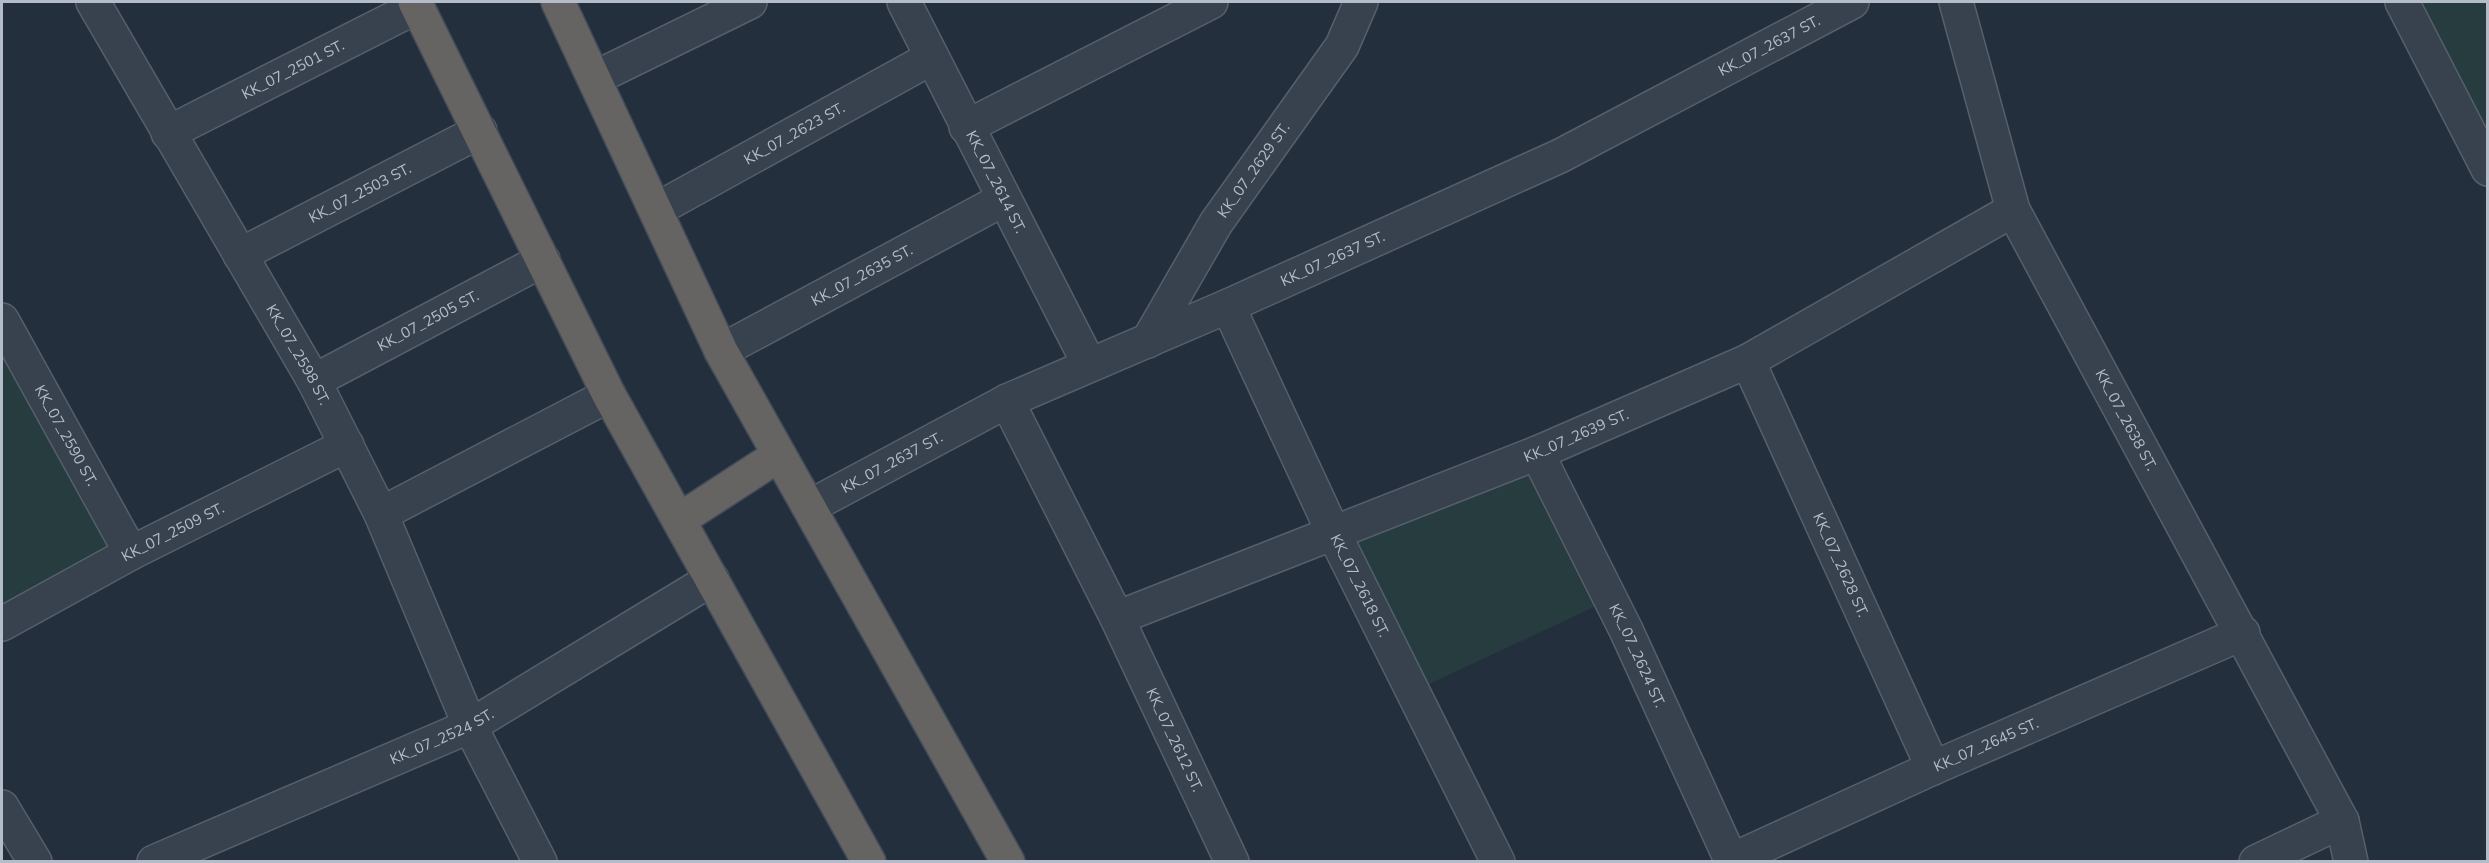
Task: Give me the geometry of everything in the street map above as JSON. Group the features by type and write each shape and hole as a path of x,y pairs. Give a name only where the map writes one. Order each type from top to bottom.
{"highway":[{"path":"558,2 721,351 1008,861"},
{"path":"416,4 609,395 869,861"},
{"path":"679,520 779,455"}],"street":[{"path":"595,78 750,2"},
{"name":"KK_07_2614 ST.","path":"904,2 1089,364"},
{"path":"966,127 1211,2"},
{"name":"KK_07_2629 ST.","path":"1148,341 1216,223 1342,46 1361,2"},
{"name":"KK_07_2637 ST.","path":"809,507 1007,401 1228,306 1560,156 1852,2"},
{"name":"KK_07_2638 ST.","path":"1956,2 2013,210 2342,820 2351,861"},
{"path":"2402,2 2486,162"},
{"name":"KK_07_2598 ST.","path":"99,4 168,133 314,381 347,445 381,514 470,726 540,861"},
{"name":"KK_07_2501 ST.","path":"168,133 416,4"},
{"name":"KK_07_2623 ST.","path":"656,210 931,58"},
{"name":"KK_07_2503 ST.","path":"240,255 480,131"},
{"name":"KK_07_2635 ST.","path":"721,351 1004,199"},
{"name":"KK_07_2639 ST.","path":"1117,618 1537,453 1748,361 2013,210"},
{"name":"KK_07_2505 ST.","path":"314,381 543,260"},
{"name":"KK_07_2618 ST.","path":"1228,306 1333,532 1498,861"},
{"name":"KK_07_2590 ST.","path":"2,320 130,553"},
{"name":"KK_07_2628 ST.","path":"1748,361 1933,768"},
{"path":"381,514 609,395"},
{"name":"KK_07_2612 ST.","path":"1007,401 1117,618 1232,861"},
{"name":"KK_07_2509 ST.","path":"2,624 130,553 347,445"},
{"name":"KK_07_2624 ST.","path":"1537,453 1626,630 1732,861"},
{"name":"KK_07_2524 ST.","path":"157,861 470,726 712,579"},
{"name":"KK_07_2645 ST.","path":"1732,861 1933,768 2243,633"},
{"path":"2,807 35,861"},
{"path":"2256,861 2342,820"}],"green space":[{"path":"2402,2 2487,2 2487,157"},
{"path":"2,320 131,553 2,624"},
{"path":"1537,453 1607,601 1412,692 1333,532"}]}
